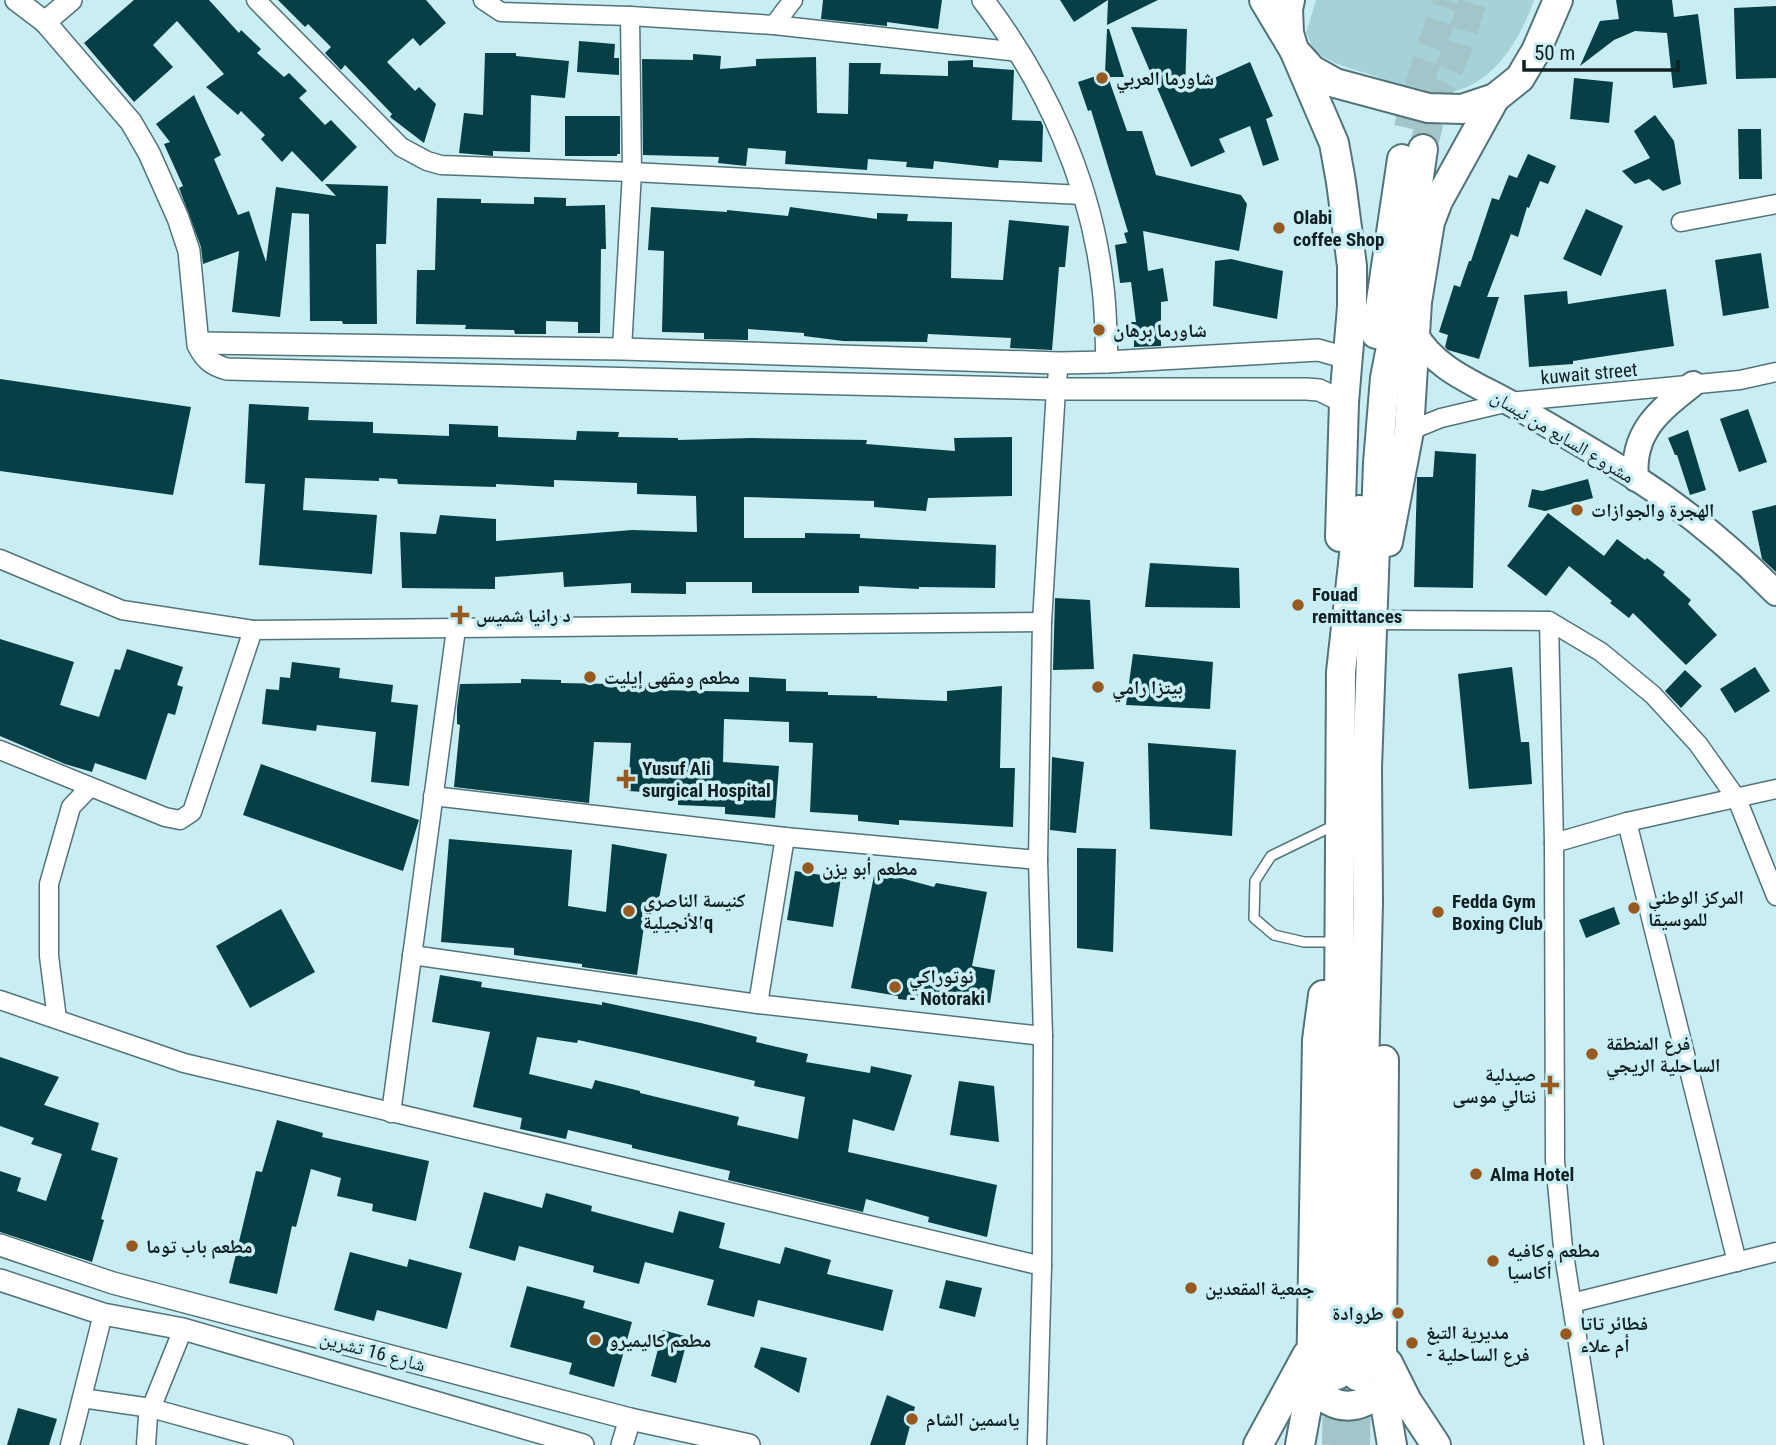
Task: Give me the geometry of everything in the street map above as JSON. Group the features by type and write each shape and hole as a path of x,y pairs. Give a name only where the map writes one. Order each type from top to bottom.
{"main road":[{"path":"1264,0 1294,50 1312,70 1335,83 1428,108 1462,109 1495,99"},
{"path":"1290,0 1289,33 1294,50 1334,143 1352,266 1336,622 1341,672"},
{"path":"1371,620 1409,431 1415,333 1430,222 1438,201 1495,99 1520,78 1536,51 1558,0"},
{"path":"1300,1445 1335,1379 1368,902 1367,768 1378,463 1385,378 1404,280 1413,149 1381,295 1341,672 1335,1379 1320,1396 1333,1404 1347,1406 1374,1398 1384,1388"},
{"name":"مشروع السابع من نيسان","path":"1415,333 1422,346 1462,378 1508,402 1636,479 1705,528 1772,584"},
{"path":"1636,479 1634,461 1650,422 1663,407 1693,384"},
{"path":"1368,902 1383,967 1382,1349 1392,1445"},
{"path":"1258,1445 1311,1346 1317,1040 1321,1004 1338,946"},
{"path":"1311,1346 1335,1379"},
{"path":"1382,1349 1406,1401 1436,1445"}],"street":[{"path":"45,22 71,0"},
{"path":"256,0 388,135 401,147 427,161 456,167 632,172 1082,195"},
{"path":"483,0 500,12 629,16 774,25 1020,52"},
{"path":"774,25 793,0"},
{"path":"982,0 1020,52 1065,140 1095,238 1103,288 1107,362"},
{"path":"20,1 45,22 131,122 165,185 188,251 198,343 204,357 214,365 227,369 1056,389 1306,389 1319,390 1344,402"},
{"path":"622,349 632,172 629,16"},
{"path":"1681,222 1776,204"},
{"path":"198,343 622,349 1059,363 1318,350 1347,358"},
{"path":"1037,1445 1042,1266 1043,1035 1038,860 1042,622 1059,363"},
{"name":"kuwait street","path":"1409,431 1441,418 1508,402 1740,380 1776,372"},
{"path":"0,558 122,610 253,629 1042,622"},
{"path":"1371,620 1549,621 1601,652 1653,695 1698,744 1737,799 1776,896"},
{"path":"1549,621 1554,843 1555,1161 1563,1248 1594,1445"},
{"path":"0,750 165,817 180,820 192,812 253,629"},
{"path":"391,1113 456,629"},
{"path":"57,1019 48,956 49,884 71,807 90,787"},
{"path":"1554,843 1626,822 1776,789"},
{"path":"433,796 786,837 1038,860"},
{"path":"1626,822 1737,1262"},
{"path":"758,1004 786,837"},
{"path":"412,955 758,1004 1043,1035"},
{"path":"0,1000 184,1063 1042,1266"},
{"name":"شارع 16 تشرين","path":"0,1245 113,1283 630,1419 749,1445"},
{"path":"1572,1303 1776,1252"},
{"name":"شارع 16 تشرين","path":"0,1280 103,1314 183,1329 583,1445"},
{"path":"70,1445 103,1314"},
{"path":"146,1445 148,1416 183,1329"},
{"path":"82,1398 151,1408 284,1445"},
{"path":"622,1445 630,1419"}],"lane":[{"path":"1338,946 1273,935 1254,918 1255,881 1271,856 1339,824"}],"shaded area":[{"path":"1316,0 1534,0 1519,34 1498,64 1469,86 1453,92 1434,93 1403,86 1322,56 1306,33"}],"building":[{"path":"134,0 209,0 239,33 241,30 261,49 257,53 284,77 289,73 307,91 299,98 325,125 331,120 357,147 322,182 292,151 282,162 261,139 265,135 241,111 238,115 206,87 224,74 177,21 153,45 173,67 134,102 84,43"},
{"path":"278,0 426,0 446,23 420,46 413,38 387,62 415,91 419,87 436,104 424,143 390,117 392,114 345,65 341,70 325,53 331,47 308,24 305,27"},
{"path":"823,0 942,0 938,29 887,22 887,26 821,19"},
{"path":"1060,0 1108,0 1074,22"},
{"path":"1108,0 1158,0 1107,25"},
{"path":"1616,0 1672,0 1674,17 1698,14 1707,84 1673,88 1667,33 1635,31 1614,40 1580,66 1600,21 1619,19"},
{"path":"1776,6 1776,78 1736,79 1734,8"},
{"path":"1131,27 1187,29 1185,91 1250,62 1273,116 1266,119 1279,160 1263,166 1250,126 1219,139 1225,152 1191,167"},
{"path":"1107,29 1124,77 1108,77 1127,131 1142,131 1156,175 1241,195 1247,204 1239,251 1143,231 1148,271 1163,268 1168,301 1161,302 1161,346 1134,347 1134,338 1125,338 1125,322 1136,322 1131,282 1120,283 1115,245 1127,243 1124,233 1128,232 1091,110 1088,111 1078,82 1105,73"},
{"path":"579,41 615,44 614,58 619,58 619,75 577,72"},
{"path":"485,53 516,53 516,56 569,61 565,98 531,95 530,152 493,151 493,156 459,153 464,113 483,115"},
{"path":"693,54 721,56 720,69 756,66 756,59 816,57 817,113 848,114 849,63 881,63 880,74 948,76 948,61 973,60 973,67 1014,70 1012,120 1041,121 1042,162 999,160 998,168 934,161 933,169 906,167 907,162 868,159 867,170 785,164 786,151 748,148 746,166 718,163 719,157 643,155 642,59 693,60"},
{"path":"1574,78 1613,82 1609,123 1570,119"},
{"path":"194,95 221,155 214,159 238,215 249,211 266,262 276,187 336,196 325,184 388,186 386,244 376,244 377,324 310,321 309,214 292,213 280,317 232,312 239,251 203,264 201,247 179,188 183,186 164,144 170,142 156,124"},
{"path":"1655,115 1674,141 1681,184 1663,191 1649,179 1635,184 1622,171 1650,158 1634,131"},
{"path":"565,116 620,116 620,154 565,156"},
{"path":"1738,129 1761,129 1762,179 1739,179"},
{"path":"1528,154 1556,166 1548,184 1540,181 1529,208 1527,207 1518,237 1511,234 1487,297 1499,297 1479,359 1448,350 1445,347 1448,335 1439,332 1454,285 1460,287 1492,198 1499,200 1509,175 1517,178"},
{"path":"534,197 566,198 566,206 605,205 606,249 601,249 600,333 578,333 578,322 546,321 546,334 465,329 466,325 416,324 417,270 435,270 437,198 481,199 481,203 534,204"},
{"path":"651,207 788,216 790,207 877,219 877,213 908,214 907,221 952,222 951,278 1003,280 1009,220 1069,226 1065,267 1059,267 1052,350 1010,348 1011,338 928,334 927,342 843,341 804,336 804,333 748,329 748,340 704,339 704,333 662,332 664,251 648,250"},
{"path":"1586,209 1623,226 1601,276 1563,259"},
{"path":"1761,253 1769,308 1723,316 1715,260"},
{"path":"1231,259 1283,271 1277,319 1213,306 1215,261"},
{"path":"1666,289 1674,346 1573,361 1573,364 1529,367 1524,295 1567,291 1568,304"},
{"path":"0,379 191,407 173,495 0,471"},
{"path":"249,404 309,407 308,420 373,422 373,433 449,436 449,424 498,426 498,437 576,440 577,431 619,432 618,437 678,440 867,440 866,444 955,451 954,438 1012,437 1012,496 928,498 926,511 874,507 874,501 744,497 744,538 805,538 805,533 860,534 860,538 996,545 995,588 919,589 859,586 859,593 752,593 752,582 686,582 686,594 631,593 631,583 564,587 563,572 495,577 495,589 402,588 400,532 436,534 440,515 496,519 496,541 632,530 697,532 696,496 637,494 637,483 554,480 554,487 496,484 496,487 398,484 397,479 379,478 379,481 305,478 303,510 377,515 372,574 259,565 265,484 245,483"},
{"path":"1748,409 1767,462 1739,472 1720,419"},
{"path":"1688,430 1706,490 1690,495 1677,455 1668,438"},
{"path":"1435,451 1476,454 1473,588 1414,587 1417,477 1433,477"},
{"path":"1588,479 1593,498 1545,511 1528,507 1532,489 1542,491"},
{"path":"1776,505 1776,572 1762,559 1752,511"},
{"path":"1548,513 1604,556 1617,539 1645,560 1647,558 1665,572 1663,575 1691,600 1688,604 1717,635 1686,665 1633,613 1629,618 1569,566 1546,596 1507,566"},
{"path":"1150,563 1239,568 1240,608 1145,607"},
{"path":"1055,598 1090,600 1094,669 1053,670"},
{"path":"0,639 74,662 60,705 99,717 115,669 120,670 127,649 183,667 177,685 183,687 175,715 168,713 146,780 95,763 92,772 65,764 0,736"},
{"path":"1133,654 1213,662 1210,709 1126,705"},
{"path":"292,662 340,668 339,678 393,685 391,702 418,705 409,786 371,782 376,732 317,725 316,731 262,724 266,689 279,690 280,677 290,678"},
{"path":"1512,667 1521,742 1529,742 1532,784 1469,789 1458,674"},
{"path":"1755,667 1770,691 1735,713 1720,689"},
{"path":"1685,670 1702,686 1681,708 1665,691"},
{"path":"749,677 786,679 786,691 947,701 947,691 1002,686 1000,768 1015,768 1013,827 899,820 899,825 858,821 858,815 810,812 813,743 789,742 789,722 724,719 723,762 779,766 775,818 725,814 725,807 678,805 678,794 628,791 631,743 594,742 589,803 454,787 460,725 457,724 457,708 460,684 521,683 521,679 561,680 561,683 659,685 659,690 749,692"},
{"path":"1148,743 1236,750 1232,836 1150,829"},
{"path":"1052,757 1084,762 1076,833 1050,830"},
{"path":"261,764 419,820 403,871 243,815"},
{"path":"449,839 572,850 568,906 606,912 612,844 667,854 658,905 645,919 637,975 514,955 514,948 441,942"},
{"path":"1077,848 1116,849 1113,952 1077,948"},
{"path":"795,871 841,878 833,927 787,920"},
{"path":"875,871 934,887 936,883 987,892 972,966 995,970 990,1003 942,995 941,1004 898,999 898,996 851,988"},
{"path":"1614,907 1620,924 1586,938 1579,920"},
{"path":"281,909 315,972 250,1008 216,946"},
{"path":"440,975 482,982 481,987 602,1005 602,1002 701,1023 757,1037 756,1042 808,1054 806,1062 870,1073 871,1066 912,1075 894,1131 853,1119 848,1152 997,1185 987,1237 928,1222 929,1217 866,1199 863,1212 728,1180 730,1171 568,1130 566,1139 520,1129 522,1118 473,1107 490,1032 432,1022","holes":["537,1037 577,1043 578,1040 638,1053 755,1081 754,1086 805,1097 798,1139 737,1125 739,1117 595,1080 592,1089 529,1074"]},
{"path":"0,1057 59,1077 44,1105 99,1123 91,1150 118,1158 92,1262 0,1232 0,1171 21,1178 17,1191 46,1201 62,1154 31,1144 34,1138 0,1126"},
{"path":"959,1081 994,1086 999,1142 950,1135"},
{"path":"277,1120 323,1133 322,1137 429,1161 416,1221 372,1211 373,1204 337,1196 341,1178 311,1169 296,1227 292,1226 277,1294 229,1283 256,1171 262,1172"},
{"path":"484,1192 542,1208 546,1193 592,1206 591,1211 673,1233 679,1211 725,1223 719,1248 780,1264 785,1247 831,1260 827,1274 893,1290 883,1331 758,1300 754,1317 707,1305 714,1280 645,1262 639,1284 593,1272 594,1266 519,1246 515,1261 469,1248"},
{"path":"350,1252 407,1267 409,1259 462,1273 447,1329 377,1310 374,1321 334,1310"},
{"path":"946,1280 982,1288 975,1317 939,1308"},
{"path":"527,1286 585,1301 583,1308 632,1322 614,1387 569,1374 572,1363 510,1347"},
{"path":"663,1330 688,1337 676,1383 651,1376"},
{"path":"761,1347 807,1358 799,1393 754,1367"},
{"path":"887,1395 915,1407 905,1445 870,1445"},
{"path":"18,1408 57,1419 49,1445 7,1445"}],"tunnel":[{"path":"1408,128 1415,97 1447,0"},
{"path":"1423,149 1436,96 1457,51 1473,0"},
{"path":"1336,1445 1337,1381"},
{"path":"1356,1445 1357,1381"}],"place":[{"name":"شاورما العربي","path":"1102,78"},
{"name":"Olabi coffee Shop","path":"1279,228"},
{"name":"شاورما برهان","path":"1099,330"},
{"name":"الهجرة والجوازات","path":"1577,510"},
{"name":"Fouad remittances","path":"1298,605"},
{"name":"د رانيا شميس","path":"460,615"},
{"name":"مطعم ومقهى إيليت","path":"590,677"},
{"name":"بيتزا رامي","path":"1098,687"},
{"name":"Yusuf Ali surgical Hospital","path":"626,779"},
{"name":"مطعم أبو يزن","path":"808,868"},
{"name":"المركز الوطني للموسيقا","path":"1634,908"},
{"name":"كنيسة الناصري الأنجيليةq","path":"629,911"},
{"name":"Fedda Gym Boxing Club","path":"1438,912"},
{"name":"نوتوراكي - Notoraki","path":"895,987"},
{"name":"فرع المنطقة الساحلية الريجي","path":"1592,1054"},
{"name":"صيدلية نتالي موسى","path":"1550,1085"},
{"name":"Alma Hotel","path":"1476,1174"},
{"name":"مطعم باب توما","path":"132,1246"},
{"name":"مطعم وكافيه أكاسيا","path":"1493,1261"},
{"name":"جمعية المقعدين","path":"1191,1288"},
{"name":"طروادة","path":"1398,1313"},
{"name":"فطائر تاتا أم علاء","path":"1566,1334"},
{"name":"مطعم كاليميرو","path":"595,1340"},
{"name":"مديرية التبغ - فرع الساحلية","path":"1412,1343"},
{"name":"ياسمين الشام","path":"912,1419"}]}
